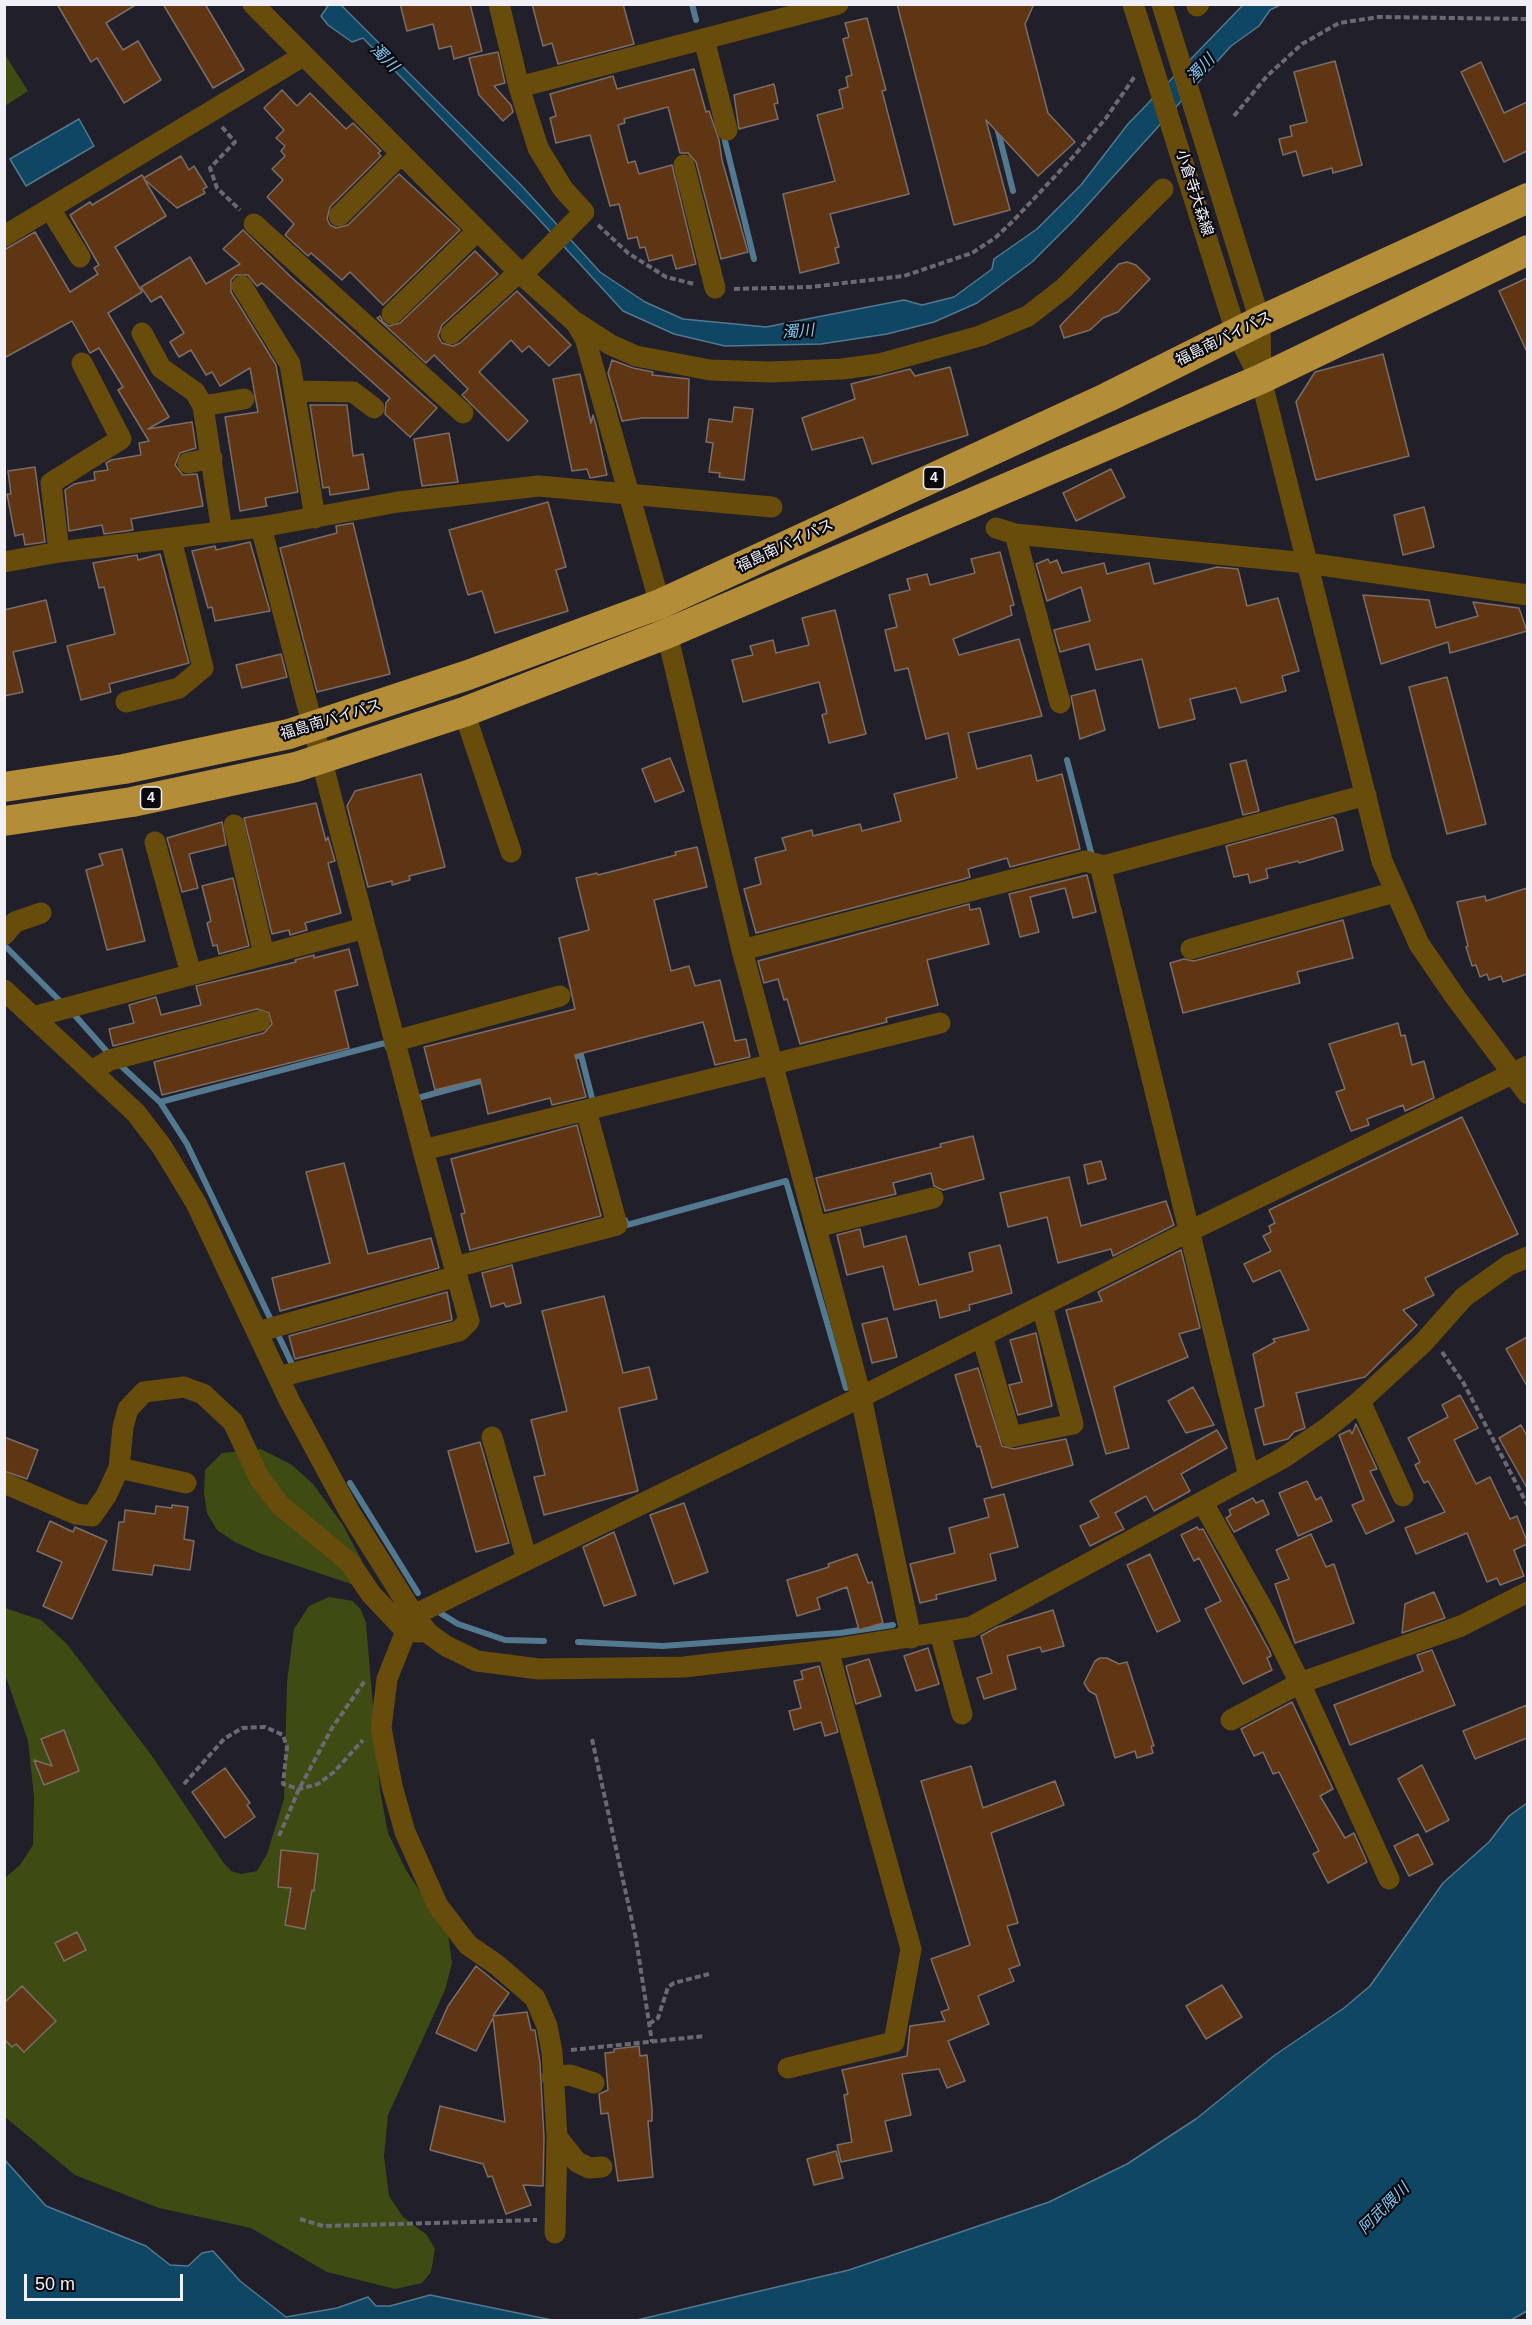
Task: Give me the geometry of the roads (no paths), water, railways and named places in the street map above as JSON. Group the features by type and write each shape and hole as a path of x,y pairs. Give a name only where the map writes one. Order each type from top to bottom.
{"highway":[{"name":"福島南バイパス","path":"4,787 124,769 289,734 479,671 660,604 1108,397 1248,326 1527,198"},
{"name":"4","path":"4,821 132,802 296,767 464,712 666,633 1261,379 1527,250"}],"street":[{"path":"253,4 477,231 525,270 576,323 585,338 660,604 742,950 774,1063 861,1398 911,1638"},
{"path":"451,334 525,270 579,216 538,148 519,87 499,4"},
{"path":"519,87 704,39 804,9 838,4"},
{"name":"小倉寺大森線","path":"1133,4 1189,176 1248,326 1382,861 1419,944 1456,998 1520,1070 1527,1094"},
{"path":"1162,4 1209,157 1248,326"},
{"path":"704,39 727,130"},
{"path":"4,236 303,56"},
{"path":"339,216 401,154"},
{"path":"684,165 715,288"},
{"path":"576,323 611,345 636,356 710,370 770,372 842,369 879,364 980,336 1028,316 1064,288 1163,189"},
{"path":"50,209 80,257"},
{"path":"254,224 464,413"},
{"path":"392,314 477,231"},
{"path":"242,286 290,364 315,518"},
{"path":"142,333 161,368 195,393 203,406 222,532"},
{"path":"59,552 51,483 121,439 82,363"},
{"path":"295,391 353,392 374,408"},
{"path":"203,406 244,399"},
{"path":"188,463 212,458"},
{"path":"4,562 59,552 261,527 398,502 539,486 629,492 772,507"},
{"path":"261,527 469,1321 459,1331 278,1377"},
{"path":"1060,703 1005,531 1306,563 1527,596"},
{"path":"126,702 179,688 203,668 171,539"},
{"path":"464,712 511,852"},
{"path":"742,950 1085,861 1104,866 1366,795"},
{"path":"234,825 264,955"},
{"path":"155,842 192,974"},
{"path":"1100,865 1249,1476"},
{"path":"1191,949 1395,892"},
{"path":"4,935 15,922 41,914"},
{"path":"33,1017 365,928"},
{"path":"4,990 136,1113 162,1148 196,1203 278,1377 410,1623"},
{"path":"395,1041 560,996"},
{"path":"91,1071 110,1060 260,1021"},
{"path":"423,1150 940,1023"},
{"path":"555,2226 557,2137 552,2052 547,2026 535,1998 497,1965 468,1946 438,1906 405,1832 392,1786 381,1728 387,1679 410,1623 527,1560 861,1398 1190,1231 1520,1070"},
{"path":"257,1332 617,1225 586,1110"},
{"path":"816,1227 933,1198"},
{"path":"4,1484 76,1514 92,1516 106,1496 119,1468 123,1427 128,1409 144,1392 184,1387 203,1394 233,1422 260,1479 280,1505 351,1563 371,1594 446,1646 477,1661 539,1669 684,1667 911,1638 971,1627 1283,1458 1360,1401 1428,1337 1464,1297 1509,1265 1527,1257"},
{"path":"982,1336 1011,1437 1073,1424 1042,1306"},
{"path":"1360,1401 1403,1496"},
{"path":"492,1437 527,1560"},
{"path":"119,1468 186,1483"},
{"path":"1203,1503 1266,1615 1300,1683 1389,1879"},
{"path":"1231,1720 1300,1683 1461,1626 1527,1592"},
{"path":"940,1633 962,1714"},
{"path":"788,2068 894,2042 911,1949 883,1841 828,1650"},
{"path":"552,2077 570,2075 594,2083"},
{"path":"557,2137 577,2162 589,2168 602,2167"}],"water":[{"name":"濁川","path":"323,5 341,5 521,185 600,272 645,302 683,319 766,327 904,300 922,305 954,297 992,269 994,259 1037,229 1081,185 1128,124 1243,5 1280,5 1270,10 1259,26 1231,46 1074,220 1032,262 977,303 934,322 887,334 821,344 725,346 674,334 623,311 535,215 363,38 352,42 328,25 321,16 328,6"},
{"path":"79,119 94,146 26,186 10,159"},
{"name":"阿武隈川","path":"1527,1803 1527,2311 1511,2320 637,2320 849,2270 1049,2202 1127,2164 1196,2119 1275,2055 1344,2008 1370,1986 1443,1883 1489,1842 1509,1816"},
{"path":"4,2159 46,2206 146,2246 170,2265 188,2266 202,2253 213,2251 240,2281 286,2317 337,2308 368,2297 376,2306 390,2306 430,2295 552,2320 5,2320"}],"waterway":[{"path":"692,4 696,20"},
{"path":"997,127 1013,191"},
{"path":"723,133 754,259"},
{"path":"1067,760 1092,856"},
{"path":"4,945 63,1004"},
{"path":"71,1011 110,1055"},
{"path":"160,1102 381,1044 386,1043 388,1048"},
{"path":"567,1059 581,1055 592,1098"},
{"path":"117,1062 160,1102 187,1144 291,1362"},
{"path":"414,1099 488,1079"},
{"path":"625,1220 627,1225 786,1181 846,1388"},
{"path":"350,1483 418,1593"},
{"path":"440,1610 437,1611 458,1624 505,1640 544,1641"},
{"path":"578,1642 663,1646 840,1633 893,1625"}]}
